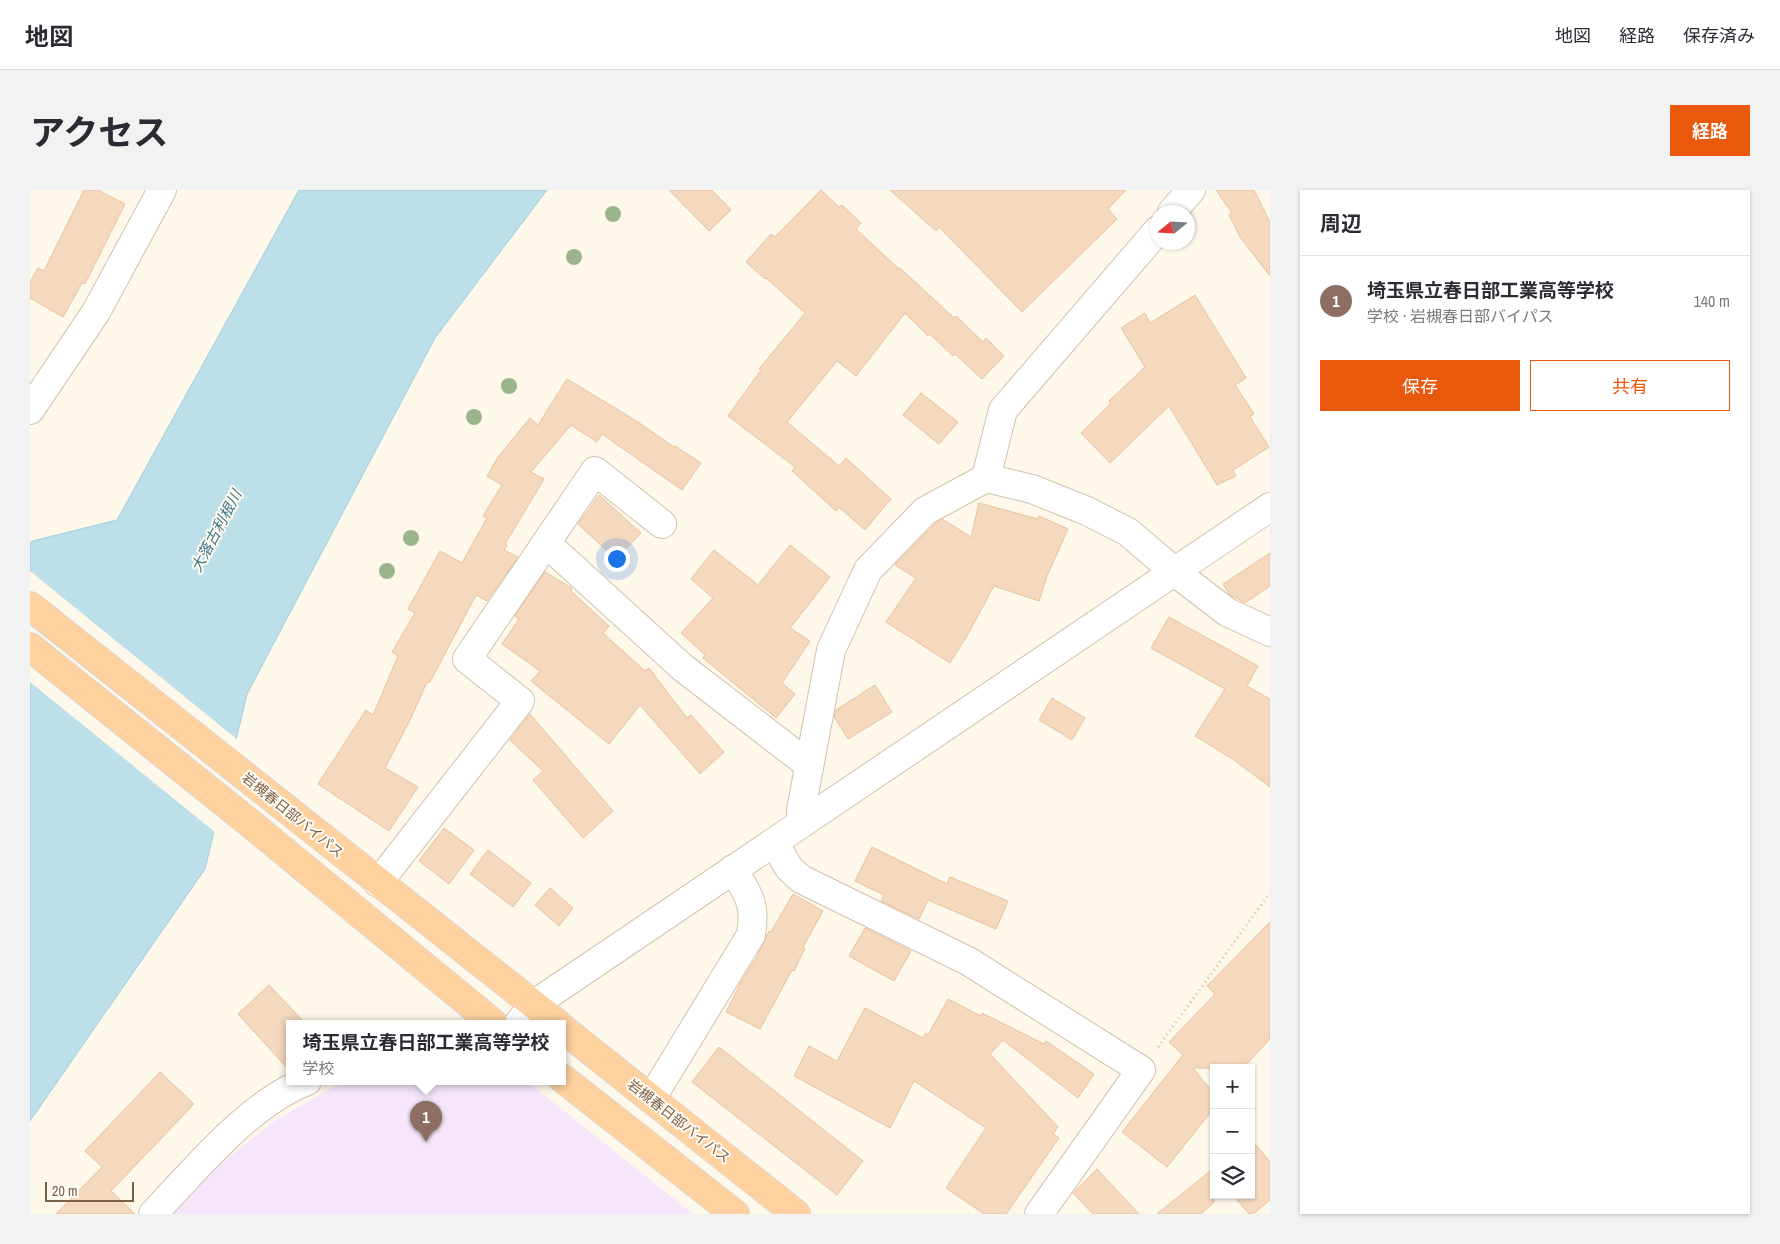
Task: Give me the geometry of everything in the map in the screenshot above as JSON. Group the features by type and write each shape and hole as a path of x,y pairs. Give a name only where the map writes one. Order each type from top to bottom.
{"highway":[{"name":"岩槻春日部バイパス","path":"30,606 263,790 378,884 526,1014 547,1020"},
{"path":"30,647 246,820 489,1020"},
{"name":"岩槻春日部バイパス","path":"566,1031 796,1214"},
{"path":"566,1081 735,1214"}],"street":[{"path":"30,410 96,312 162,190"},
{"path":"1178,205 1191,190"},
{"path":"986,478 1004,410 1150,239"},
{"path":"378,884 520,701 466,659 595,471 662,524"},
{"path":"802,823 801,810 831,650 868,570 925,511 986,478 1032,488 1096,515 1128,532 1175,572 1227,612 1270,632"},
{"path":"526,1014 733,869 1270,507"},
{"path":"546,543 682,668 809,766"},
{"path":"774,842 789,868 801,879 968,961 1142,1070 1039,1214"},
{"path":"651,1099 751,935 754,917 750,897 733,869"},
{"path":"153,1214 237,1127 268,1103 297,1085"}],"path":[{"path":"1142,1070 1270,893"}],"shaded area":[{"path":"532,1085 693,1214 173,1214 220,1164 276,1120 335,1086"}],"water":[{"name":"大落古利根川","path":"299,190 547,190 435,338 247,694 205,869 30,1121 30,543 117,520"}],"pier":[{"path":"30,571 238,740 216,833 30,682"}],"building":[{"path":"84,190 98,190 125,204 85,284 82,283 63,317 30,298 30,282 38,268 44,271"},
{"path":"669,190 712,190 731,210 709,231"},
{"path":"821,190 839,207 842,205 861,223 856,229 899,269 954,318 956,316 983,342 986,338 1004,356 982,379 955,354 953,356 930,334 928,336 905,313 856,376 837,361 787,422 839,466 846,458 891,499 865,530 839,507 836,511 792,471 795,467 728,416 761,370 759,369 805,313 746,262 771,234 775,237"},
{"path":"890,190 1126,190 1108,209 1117,219 1022,312 939,227 936,231"},
{"path":"1216,190 1254,190 1270,222 1270,276 1240,237 1229,215 1232,213"},
{"path":"1195,295 1246,378 1235,385 1254,414 1250,417 1269,447 1233,470 1236,476 1217,485 1169,406 1110,463 1081,433 1111,403 1109,401 1145,367 1121,328 1145,313 1150,323"},
{"path":"567,379 701,463 682,490 602,434 597,442 571,425 531,472 544,479 505,544 507,545 504,550 518,557 487,601 476,595 430,682 427,682 385,768 418,787 389,831 318,784 366,710 373,715 398,656 392,652 415,613 408,609 440,551 462,563 487,518 483,516 502,485 487,476 498,457 530,418 538,425"},
{"path":"921,393 958,422 939,444 903,415"},
{"path":"599,495 641,533 616,559 578,524"},
{"path":"979,503 1038,519 1039,516 1068,529 1047,576 1039,601 994,586 950,663 886,622 916,578 895,565 942,519 971,537"},
{"path":"790,545 830,577 790,628 810,641 782,683 795,694 776,718 703,658 705,655 681,633 713,598 691,579 714,550 758,585"},
{"path":"1270,553 1270,586 1245,603 1229,594 1223,584"},
{"path":"545,572 572,588 571,591 609,626 603,633 645,671 649,668 687,718 691,715 724,752 700,774 640,705 609,744 531,681 540,671 502,644 519,619 515,616"},
{"path":"1169,617 1258,666 1247,686 1270,699 1270,787 1234,760 1195,736 1225,689 1151,648"},
{"path":"875,685 892,712 848,739 834,717 836,710"},
{"path":"1052,698 1085,718 1072,740 1039,720"},
{"path":"530,714 613,811 583,838 533,780 543,771 510,740"},
{"path":"444,828 474,850 449,884 419,861"},
{"path":"872,847 947,884 950,877 1008,901 996,929 928,900 919,919 881,901 884,895 855,881"},
{"path":"488,850 531,883 513,907 470,874"},
{"path":"550,888 573,908 559,926 535,905"},
{"path":"793,894 823,911 803,947 805,948 794,971 792,970 760,1029 726,1012 741,982 755,961 769,931 771,932"},
{"path":"1270,922 1270,1039 1247,1064 1210,1064 1210,1068 1193,1068 1210,1089 1210,1113 1167,1167 1122,1132 1183,1055 1169,1042 1215,994 1207,986"},
{"path":"865,928 911,951 894,981 849,956"},
{"path":"269,985 302,1020 286,1020 286,1067 238,1014"},
{"path":"948,999 981,1016 982,1013 1044,1044 1046,1041 1094,1074 1078,1098 1003,1040 990,1054 1058,1127 1053,1134 1059,1138 1006,1214 984,1214 946,1188 986,1128 914,1081 890,1128 794,1076 809,1046 837,1061 865,1008 923,1038 926,1033 928,1035"},
{"path":"719,1047 863,1161 837,1195 692,1082"},
{"path":"160,1072 194,1104 111,1191 135,1214 56,1214 102,1167 85,1151"},
{"path":"1255,1144 1270,1162 1270,1200 1253,1214 1249,1214 1236,1199 1255,1199"},
{"path":"1097,1169 1139,1214 1093,1214 1073,1193"},
{"path":"1210,1171 1210,1199 1214,1199 1214,1202 1201,1214 1157,1214"}],"place":[{"name":"埼玉県立春日部工業高等学校","path":"426,1142"}]}
